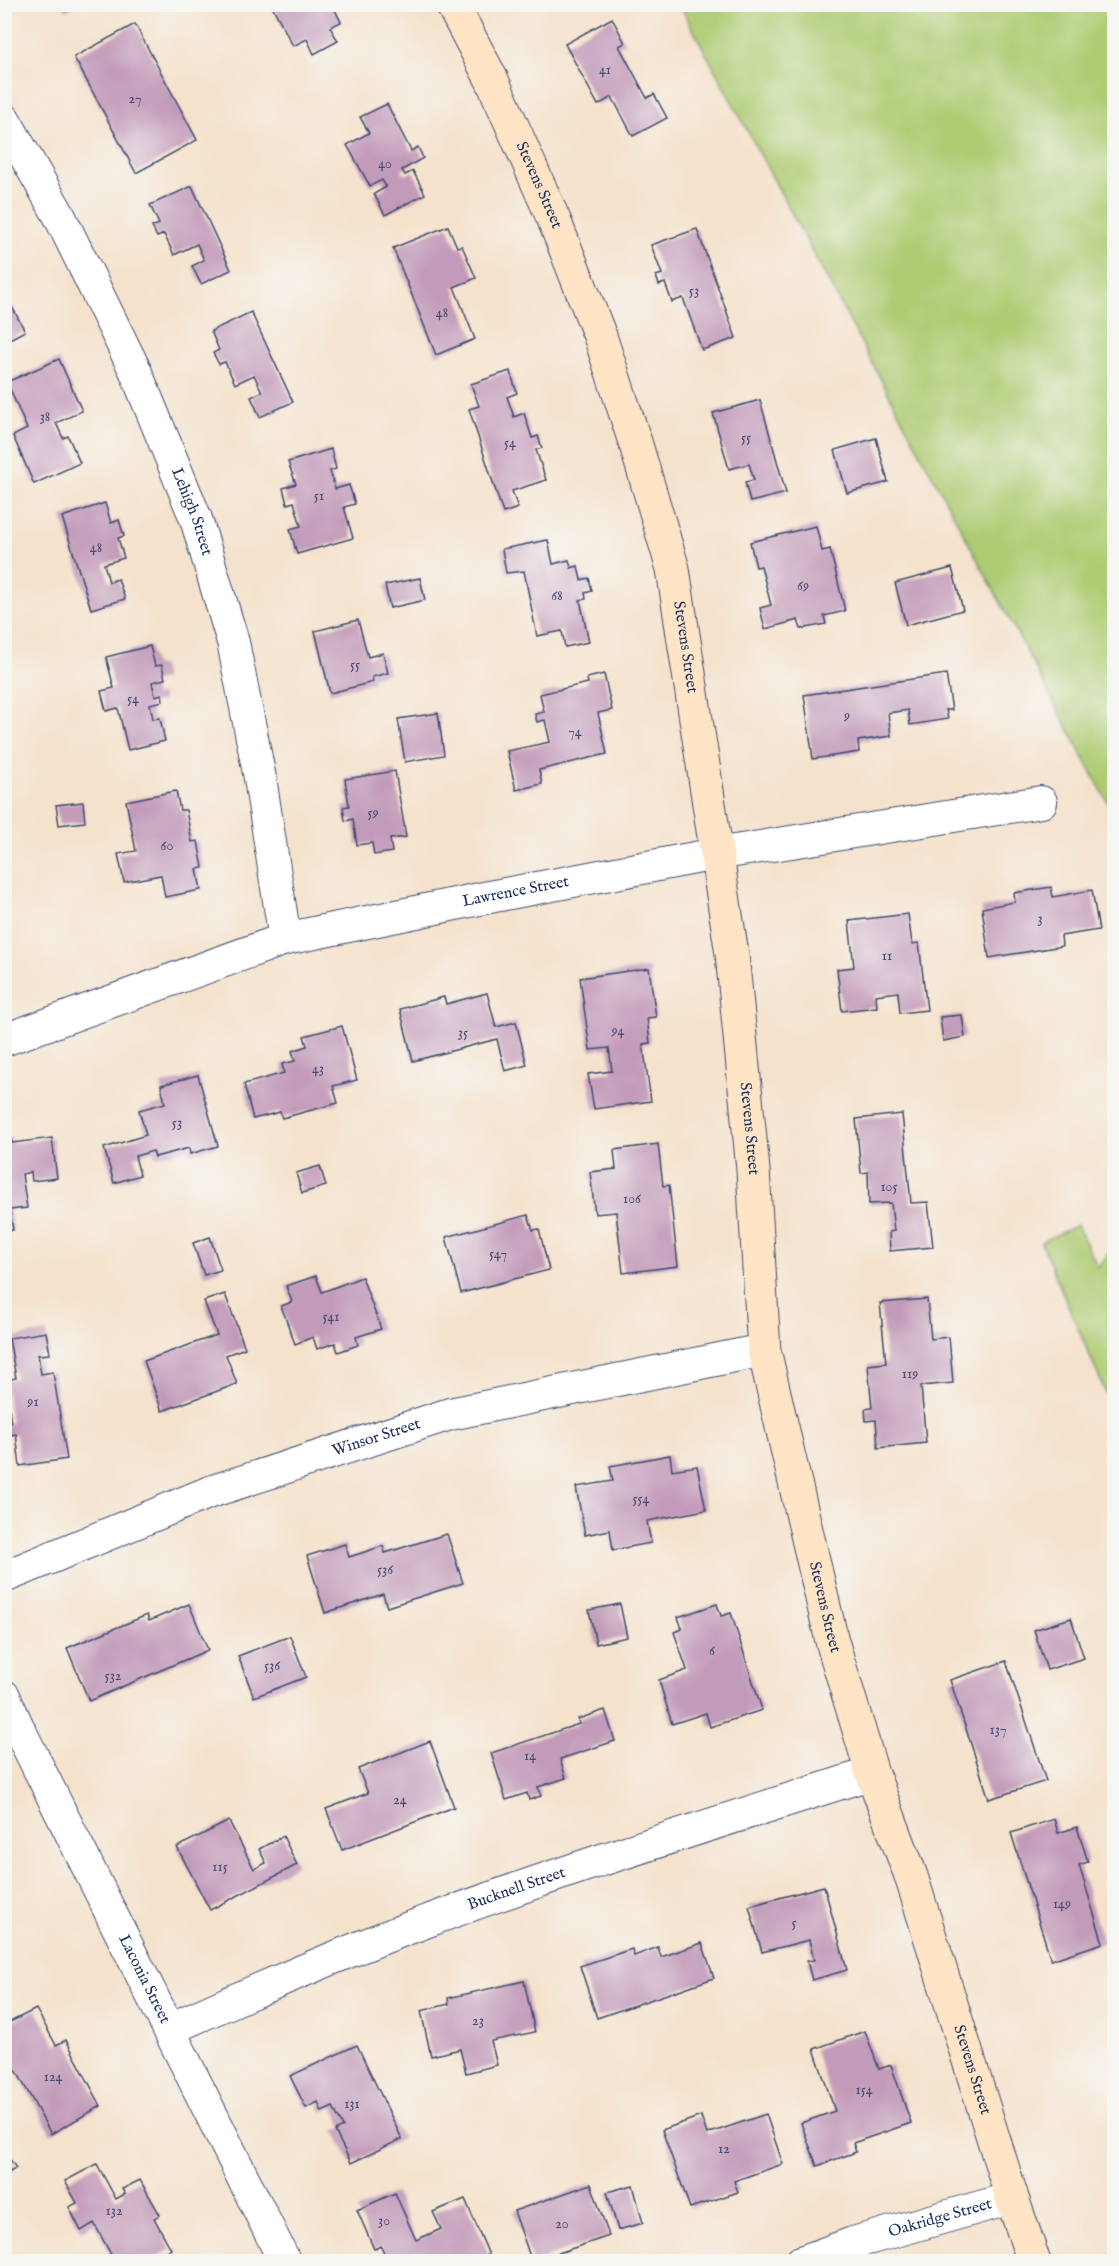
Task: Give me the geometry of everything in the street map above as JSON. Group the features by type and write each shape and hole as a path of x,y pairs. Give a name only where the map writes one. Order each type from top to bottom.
{"street":[{"name":"Stevens Street","path":"452,4 492,80 554,220 600,336 674,569 734,977 753,1170 764,1350 832,1641 872,1773 911,1876 1034,2262"},
{"name":"Lehigh Street","path":"4,119 59,215 130,360 196,519 233,642 260,778 285,939"},
{"name":"Lawrence Street","path":"4,1040 285,939 716,854 1041,802"},
{"name":"Winsor Street","path":"4,1577 210,1492 450,1414 764,1350"},
{"name":"Laconia Street","path":"4,1696 285,2262"},
{"name":"Bucknell Street","path":"170,2029 270,1983 425,1922 646,1846 872,1773"},
{"name":"Oakridge Street","path":"801,2262 853,2243 1012,2198"}],"green space":[{"path":"680,5 1114,5 1114,814"},
{"path":"1077,1225 1098,1268 1114,1245 1114,1396 1108,1398 1041,1242"}],"building":[{"path":"62,4 78,4 66,11"},
{"path":"271,4 332,4 341,22 330,27 338,41 314,54 307,39 293,46"},
{"path":"612,18 625,43 619,46 647,98 654,94 667,118 633,136 612,97 598,105 565,44"},
{"path":"135,24 197,140 136,173 74,57"},
{"path":"387,104 411,151 418,147 423,158 402,170 405,175 413,171 425,194 385,215 374,194 386,187 382,180 370,186 347,145 369,133 360,117"},
{"path":"192,186 231,270 201,284 192,266 204,260 197,244 174,255 164,234 157,237 152,227 159,224 150,205"},
{"path":"448,226 457,247 462,246 476,278 454,287 475,339 436,355 393,248"},
{"path":"697,229 736,338 702,350 683,298 672,302 665,283 659,285 656,276 662,274 651,245"},
{"path":"4,292 25,331 4,342"},
{"path":"251,312 293,402 260,417 251,397 262,392 254,375 235,384 225,362 219,364 213,353 219,350 211,331"},
{"path":"59,359 82,411 56,423 63,438 68,436 80,463 34,484 13,436 27,429 7,382"},
{"path":"510,371 517,393 507,397 514,417 524,413 532,438 538,436 542,448 536,450 546,480 512,491 518,508 503,513 469,409 479,406 471,384"},
{"path":"760,400 786,493 750,502 745,482 754,480 749,464 729,469 713,413"},
{"path":"876,438 888,482 847,493 835,450"},
{"path":"331,449 336,469 330,471 335,489 349,485 355,504 344,507 353,538 297,554 290,529 301,526 294,502 287,504 283,488 296,484 288,462"},
{"path":"105,503 111,523 119,520 124,536 118,538 124,558 104,564 109,582 118,579 125,599 91,609 62,517"},
{"path":"816,526 822,551 830,549 845,611 824,616 826,624 801,629 798,620 765,629 760,608 771,605 761,566 756,567 750,542"},
{"path":"548,540 553,564 569,560 571,568 578,566 581,580 589,578 592,591 585,593 586,599 580,600 589,642 565,647 562,631 537,636 524,571 506,573 502,549"},
{"path":"952,568 963,610 906,625 895,583"},
{"path":"420,578 425,600 390,608 385,585"},
{"path":"358,620 368,657 383,653 388,673 372,677 373,682 330,693 315,631"},
{"path":"150,646 155,666 162,665 165,679 152,682 155,696 162,694 163,701 150,704 153,719 160,718 165,741 128,750 118,708 106,711 101,691 114,688 106,657"},
{"path":"604,674 612,710 598,713 607,754 539,770 542,784 516,790 507,751 550,742 545,720 537,722 535,714 544,712 540,694 588,683 587,678"},
{"path":"946,674 952,710 946,710 948,719 910,725 908,710 888,713 891,736 858,741 859,752 813,759 804,695"},
{"path":"438,713 444,755 405,762 398,719"},
{"path":"395,771 406,837 390,839 392,852 374,855 372,843 357,845 353,819 345,821 343,807 349,806 345,779"},
{"path":"176,791 180,810 186,810 192,842 198,841 203,868 197,869 201,890 165,897 161,875 124,882 118,854 136,851 126,801"},
{"path":"83,802 85,822 59,825 56,805"},
{"path":"1051,887 1053,897 1092,890 1099,930 1061,936 1062,946 989,958 982,908 1015,902 1014,893"},
{"path":"908,914 912,944 919,943 927,1010 900,1013 898,992 876,995 877,1007 842,1011 837,969 854,967 849,921"},
{"path":"649,968 656,1017 647,1018 650,1043 643,1044 651,1101 594,1109 588,1074 612,1071 609,1048 590,1050 580,978"},
{"path":"487,993 496,1027 516,1022 527,1065 505,1071 497,1039 413,1061 400,1009 444,997 446,1004"},
{"path":"962,1015 965,1037 943,1041 940,1017"},
{"path":"342,1026 357,1080 333,1086 338,1103 282,1118 280,1112 253,1119 244,1084 284,1073 282,1064 295,1061 292,1051 307,1046 304,1036"},
{"path":"198,1075 218,1146 190,1154 189,1148 155,1157 153,1151 135,1156 140,1175 114,1183 104,1148 146,1135 139,1110 165,1103 161,1085"},
{"path":"902,1114 911,1203 928,1202 933,1247 890,1251 889,1232 894,1231 891,1203 869,1204 868,1172 861,1173 856,1119"},
{"path":"11,1138 12,1143 52,1138 57,1178 32,1181 31,1172 22,1174 27,1208 10,1210 13,1230 4,1231 4,1139"},
{"path":"658,1144 663,1186 669,1185 678,1266 623,1273 616,1212 595,1214 590,1172 616,1169 614,1150"},
{"path":"320,1166 326,1186 302,1193 296,1173"},
{"path":"528,1215 533,1230 539,1229 549,1270 461,1293 446,1237"},
{"path":"210,1237 221,1270 204,1275 193,1243"},
{"path":"316,1276 322,1292 362,1277 381,1329 356,1337 358,1345 338,1352 335,1343 317,1349 313,1337 295,1344 281,1306 292,1302 286,1286"},
{"path":"225,1294 245,1348 226,1355 237,1384 162,1411 144,1361 217,1335 204,1301"},
{"path":"927,1299 931,1339 949,1337 953,1383 921,1386 926,1443 878,1448 876,1420 866,1421 865,1409 872,1408 868,1365 886,1363 880,1303"},
{"path":"46,1332 50,1354 38,1355 41,1374 53,1372 67,1459 20,1466 16,1434 4,1436 4,1424 11,1423 5,1380 16,1378 9,1338"},
{"path":"670,1455 672,1470 697,1466 706,1510 647,1521 651,1543 613,1550 610,1530 585,1535 576,1487 613,1481 610,1466"},
{"path":"447,1534 463,1583 387,1607 383,1594 325,1613 307,1556 345,1544 349,1557 383,1546 385,1553"},
{"path":"189,1604 208,1650 89,1701 67,1648 147,1615 149,1621"},
{"path":"620,1604 627,1637 596,1644 589,1610"},
{"path":"717,1604 721,1616 731,1613 762,1710 710,1727 706,1713 672,1724 659,1680 687,1670 674,1632 682,1629 678,1617"},
{"path":"1071,1618 1084,1658 1047,1670 1034,1630"},
{"path":"290,1636 306,1677 254,1697 238,1656"},
{"path":"1006,1661 1046,1781 989,1799 950,1680"},
{"path":"605,1710 615,1741 560,1759 566,1778 538,1787 541,1796 529,1800 527,1793 506,1800 491,1753 579,1724 578,1719"},
{"path":"430,1741 454,1807 342,1850 326,1809 368,1793 358,1769"},
{"path":"1054,1819 1058,1833 1077,1827 1088,1862 1079,1865 1103,1943 1051,1960 1011,1833"},
{"path":"229,1821 254,1869 266,1863 259,1849 283,1836 297,1865 210,1910 177,1847"},
{"path":"824,1886 847,1970 812,1980 807,1961 814,1960 809,1940 762,1952 749,1906"},
{"path":"702,1943 714,1978 597,2018 580,1966 632,1949 634,1956 658,1947 661,1957"},
{"path":"524,1981 535,2032 491,2041 497,2065 466,2073 460,2049 431,2056 421,2011 449,2004 448,1998"},
{"path":"36,2009 56,2045 66,2040 101,2106 51,2134 4,2048 4,2025"},
{"path":"865,2031 879,2069 891,2065 911,2123 853,2143 856,2152 817,2166 801,2123 835,2111 814,2049"},
{"path":"357,2045 402,2139 351,2163 335,2131 343,2127 333,2107 322,2112 318,2102 306,2108 290,2076"},
{"path":"766,2114 783,2164 734,2181 738,2192 690,2208 662,2130 701,2116 707,2134"},
{"path":"4,2151 16,2168 4,2176"},
{"path":"97,2164 116,2199 125,2194 122,2189 140,2180 160,2215 154,2218 171,2249 148,2262 115,2262 94,2223 81,2231 69,2207 77,2203 65,2181"},
{"path":"1114,2173 1114,2195 1107,2175"},
{"path":"591,2184 609,2236 532,2262 514,2211"},
{"path":"633,2185 643,2223 618,2230 607,2192"},
{"path":"395,2193 416,2240 441,2229 433,2212 465,2199 492,2262 388,2262 381,2246 374,2249 357,2210"}]}
